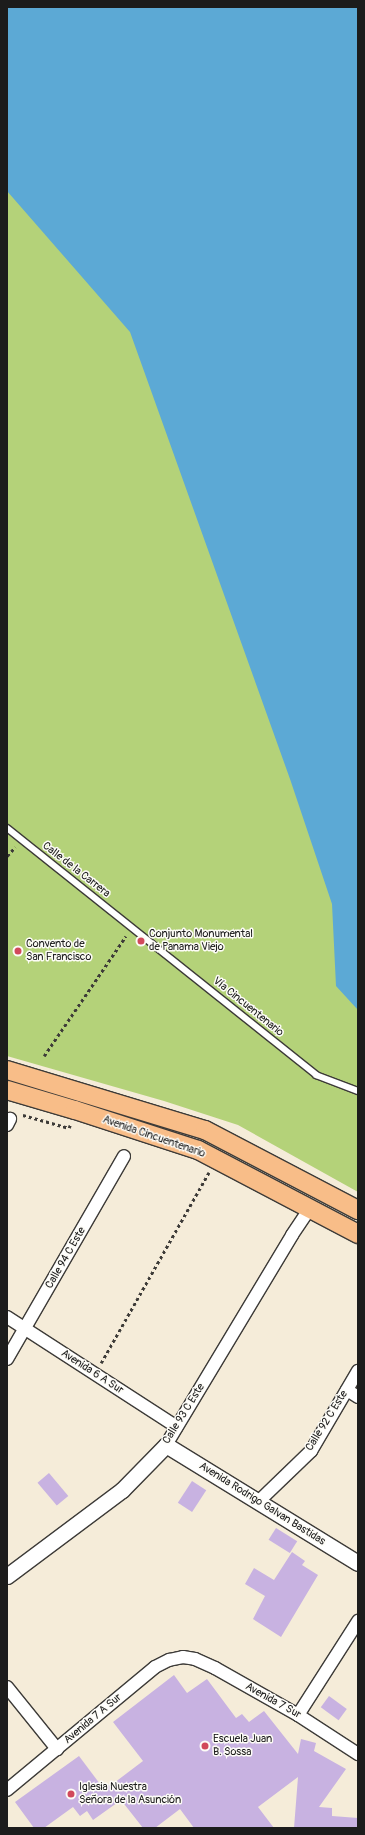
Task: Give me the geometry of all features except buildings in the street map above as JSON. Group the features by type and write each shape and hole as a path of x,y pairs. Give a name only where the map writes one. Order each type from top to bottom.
{"main road":[{"name":"Avenida Cincuentenario","path":"7,1070 205,1130 358,1210"},
{"name":"Avenida Cincuentenario","path":"7,1090 75,1110 198,1150 358,1234"}],"street":[{"name":"Calle 94 C Este","path":"7,1359 124,1156"},
{"name":"Calle 93 C Este","path":"7,1576 122,1490 166,1445 292,1235 310,1208"},
{"name":"Avenida 6 A Sur","path":"7,1317 177,1427"},
{"name":"Calle 92 C Este","path":"258,1502 311,1450 358,1371"},
{"path":"347,1390 358,1397"},
{"name":"Avenida Rodrigo Galvan Bastidas","path":"166,1445 358,1563"},
{"path":"298,1715 358,1621"},
{"name":"Avenida 7 Sur","path":"183,1657 195,1659 215,1668 298,1715 358,1754"},
{"name":"Avenida 7 A Sur","path":"7,1790 156,1667 169,1660 183,1657"},
{"path":"7,1686 57,1749"}],"lane":[{"name":"Calle de la Carrera","path":"7,828 132,927"},
{"name":"Vía Cincuentenario","path":"132,927 316,1075 358,1090"}],"path":[{"path":"44,1056 132,927"},
{"path":"95,1374 199,1190"}],"green space":[{"path":"7,7 358,7 358,1192 238,1125 164,1101 7,1056"}],"water":[{"path":"7,7 358,7 358,1010 336,986 332,904 290,779 130,332 7,191"}],"place":[{"name":"Conjunto Monumental de Panama Viejo","path":"141,941"},
{"name":"Convento de San Francisco","path":"18,951"},
{"name":"Escuela Juan B. Sossa","path":"205,1746"},
{"name":"Iglesia Nuestra Señora de la Asunción","path":"71,1794"}]}
